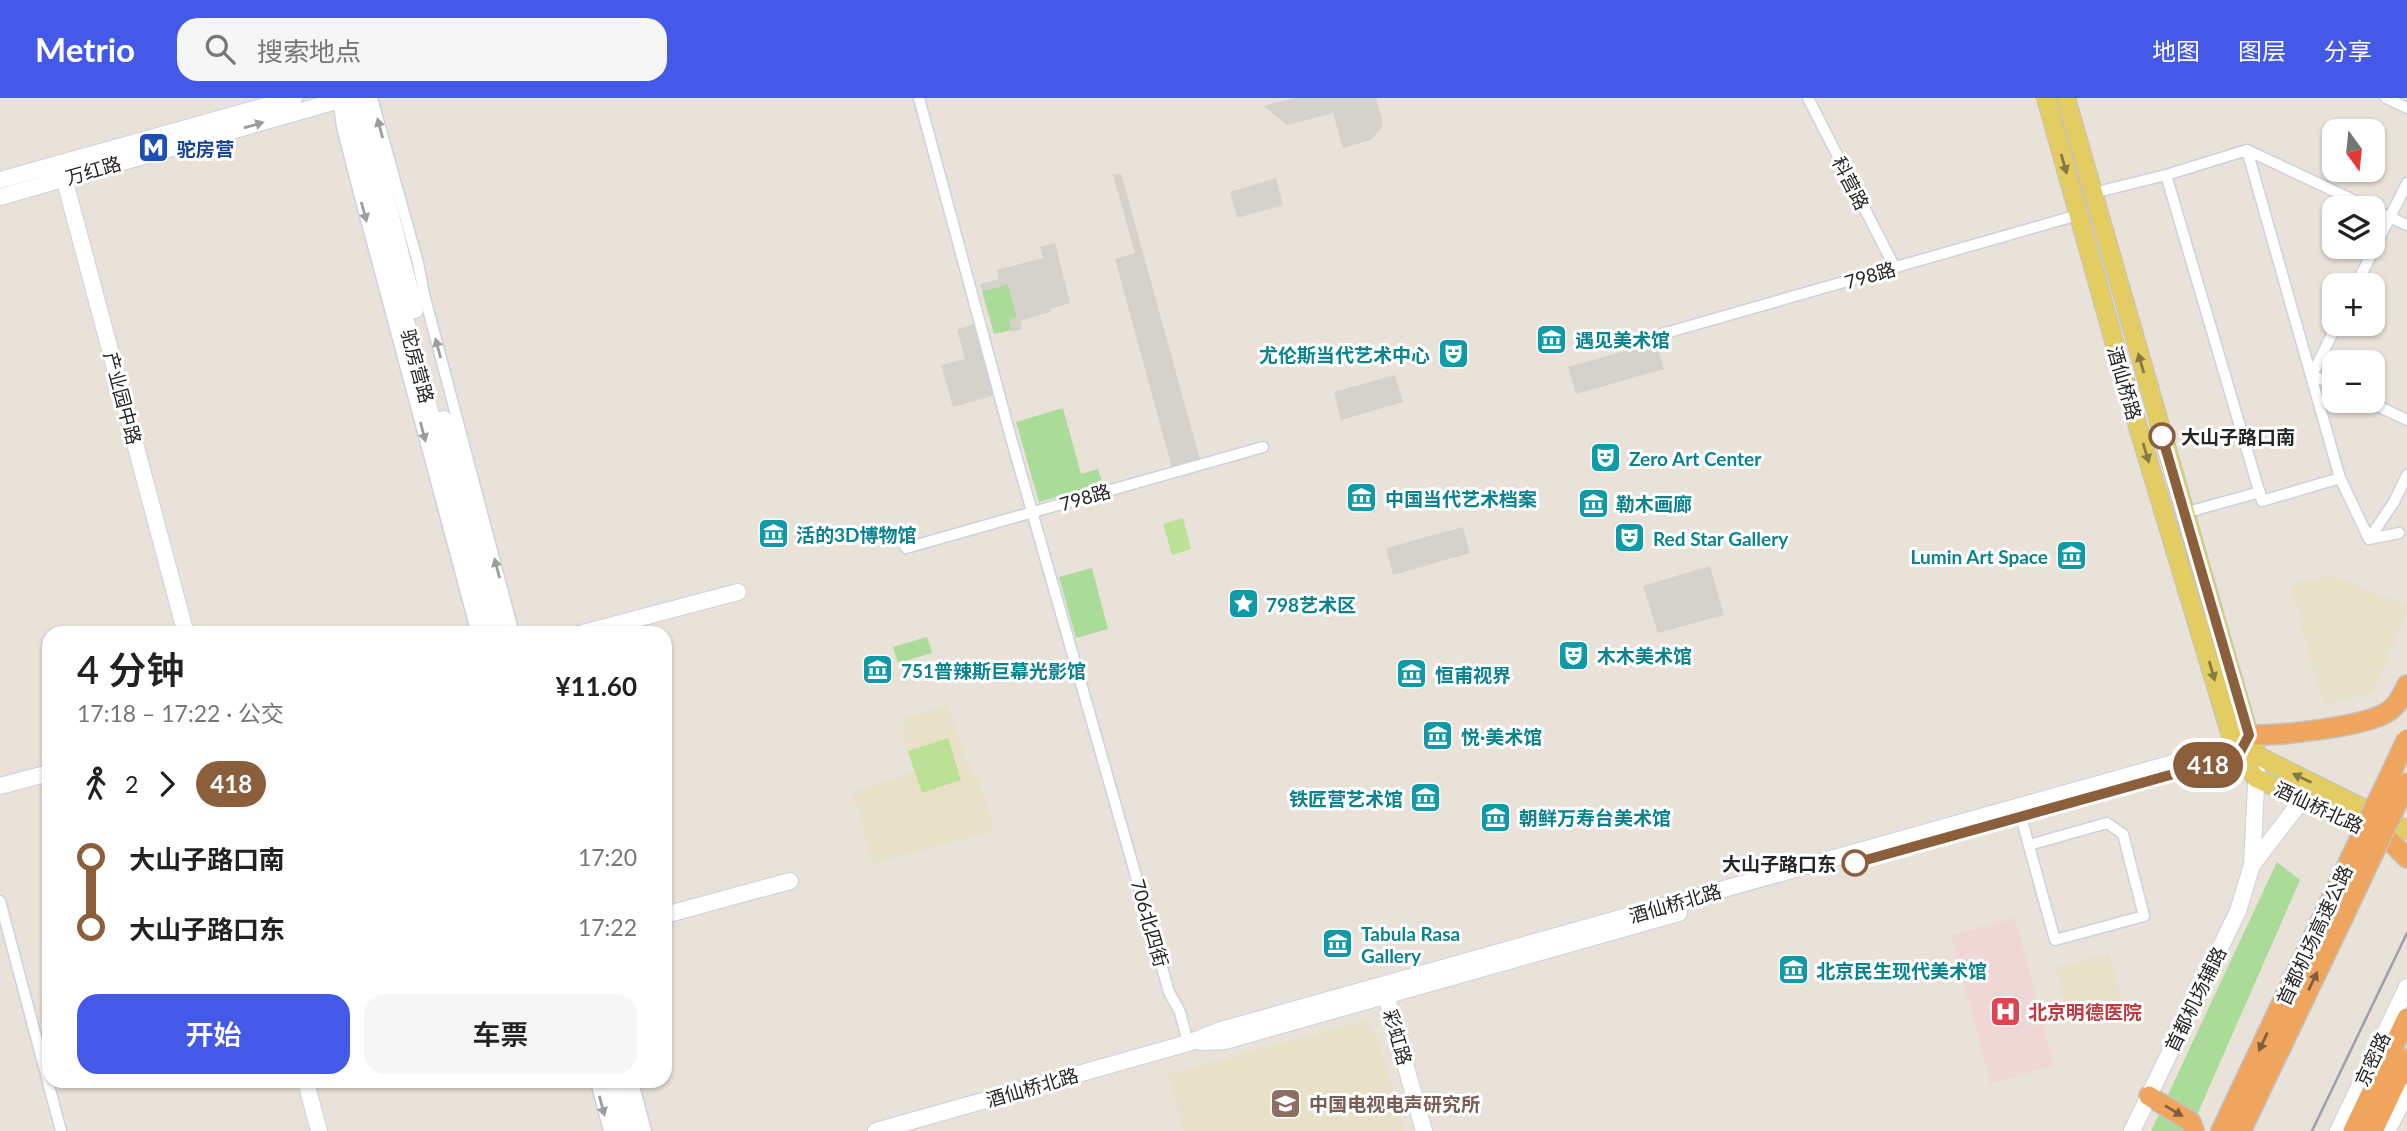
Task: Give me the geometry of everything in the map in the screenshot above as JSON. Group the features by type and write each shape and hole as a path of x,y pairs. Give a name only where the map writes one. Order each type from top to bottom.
{"highway":[{"path":"2240,746 2376,718 2399,701 2407,685"},
{"name":"首都机场高速公路","path":"2241,1131 2407,738"},
{"name":"首都机场高速公路","path":"2221,1131 2407,782"},
{"path":"2398,844 2407,858"},
{"path":"2353,1131 2407,1018"},
{"path":"2373,1131 2407,1059"},
{"path":"2149,1097 2191,1122 2194,1131"}],"main road":[{"name":"酒仙桥路","path":"2046,98 2136,420 2240,746"},
{"name":"酒仙桥路","path":"2066,98 2184,513 2240,746"},
{"path":"2240,746 2258,756"},
{"name":"酒仙桥北路","path":"2240,746 2256,778 2398,844"},
{"name":"酒仙桥北路","path":"2258,756 2407,830"}],"street":[{"name":"万红路","path":"0,197 62,171 294,98"},
{"name":"驼房营路","path":"361,98 499,626"},
{"path":"372,98 418,262 424,294 512,626"},
{"name":"706北四街","path":"919,98 1033,512 1170,992 1180,1013 1188,1043"},
{"name":"科营路","path":"1808,98 1895,268"},
{"name":"万红路","path":"0,180 62,171 343,99"},
{"name":"驼房营路","path":"343,99 352,117 487,626"},
{"path":"343,99 360,197 475,626"},
{"path":"2093,193 2247,150 2344,196"},
{"path":"2247,150 2340,478 2369,539"},
{"name":"产业园中路","path":"62,171 184,626"},
{"path":"2166,174 2262,501 2340,478"},
{"path":"2362,273 2407,183"},
{"name":"798路","path":"1662,334 2078,215"},
{"path":"2385,215 2407,225"},
{"path":"2312,374 2331,336"},
{"path":"2312,374 2322,379"},
{"path":"2385,410 2407,420"},
{"name":"798路","path":"906,548 1263,447"},
{"path":"2369,539 2394,502 2407,475"},
{"path":"2184,513 2260,492"},
{"path":"2369,539 2399,533"},
{"path":"609,626 738,592"},
{"name":"酒仙桥北路","path":"1385,990 2021,817 2240,746"},
{"name":"酒仙桥北路","path":"876,1131 1188,1043 1225,1041 1385,990 2240,746"},
{"path":"2252,865 2258,756"},
{"path":"0,786 42,775"},
{"path":"2252,865 2302,800"},
{"path":"2021,817 2055,940 2144,916 2123,834 2108,822 2029,845"},
{"name":"首都机场辅路","path":"2132,1131 2238,911 2252,865"},
{"path":"672,913 790,881"},
{"path":"0,901 42,1059"},
{"name":"京密路","path":"2338,1131 2407,987"},
{"name":"彩虹路","path":"1385,990 1424,1131"},
{"path":"50,1088 61,1131"},
{"path":"308,1088 319,1131"},
{"path":"598,1088 609,1131"},
{"path":"610,1088 621,1131"},
{"path":"622,1088 634,1131"},
{"path":"635,1088 646,1131"},
{"path":"2387,1131 2407,1092"}],"shaded area":[{"path":"1294,98 1376,98 1382,127 1371,140 1343,148 1333,113 1287,125 1264,106"},
{"path":"1121,173 1200,460 1172,468 1115,259 1135,253 1113,175"},
{"path":"1276,178 1283,205 1237,218 1230,192"},
{"path":"1055,243 1070,303 1020,321 1022,329 1012,332 1009,319 1017,317 1008,284 982,291 980,284 999,279 997,270 1043,258 1040,247"},
{"path":"975,324 995,395 953,407 941,365 965,359 957,329"},
{"path":"1656,342 1664,369 1576,394 1568,367"},
{"path":"1395,375 1403,402 1341,420 1334,392"},
{"path":"1463,527 1470,553 1393,575 1386,548"},
{"path":"1710,566 1724,615 1658,633 1643,586"},
{"path":"2331,574 2407,606 2407,615 2372,693 2323,705 2290,584"},
{"path":"947,706 968,762 980,782 994,831 873,864 853,793 913,771 901,733 906,731 903,718"},
{"name":"北京明德医院","path":"2015,918 2054,1066 1990,1083 1951,935"},
{"path":"2109,953 2123,1004 2069,1019 2055,968"},
{"name":"中国电视电声研究所","path":"1366,1020 1379,1042 1404,1131 1184,1131 1168,1074"}],"green space":[{"path":"1008,284 1017,317 1009,320 1012,330 994,334 982,291"},
{"path":"1063,408 1081,474 1098,469 1103,484 1039,502 1016,422"},
{"path":"1183,518 1191,549 1172,555 1163,524"},
{"path":"1092,568 1108,629 1076,638 1059,577"},
{"path":"927,637 932,653 898,663 893,647"},
{"path":"948,738 961,780 922,793 908,751"},
{"path":"2277,862 2300,880 2190,1131 2151,1131"}],"railway":[{"path":"2312,1131 2407,933"}],"bus line":[{"name":"418","path":"1855,863 2238,756 2249,735 2162,436"}],"place":[{"name":"驼房营","path":"154,148"},
{"name":"遇见美术馆","path":"1552,339"},
{"name":"尤伦斯当代艺术中心","path":"1453,354"},
{"name":"大山子路口南","path":"2162,436"},
{"name":"Zero Art Center","path":"1606,458"},
{"name":"中国当代艺术档案","path":"1362,498"},
{"name":"勒木画廊","path":"1593,503"},
{"name":"活的3D博物馆","path":"773,534"},
{"name":"Red Star Gallery","path":"1630,538"},
{"name":"Lumin Art Space","path":"2071,556"},
{"name":"798艺术区","path":"1243,604"},
{"name":"木木美术馆","path":"1574,655"},
{"name":"751普辣斯巨幕光影馆","path":"878,670"},
{"name":"恒甫视界","path":"1412,674"},
{"name":"悦·美术馆","path":"1438,736"},
{"name":"铁匠营艺术馆","path":"1426,798"},
{"name":"朝鲜万寿台美术馆","path":"1496,817"},
{"name":"大山子路口东","path":"1855,863"},
{"name":"Tabula Rasa Gallery","path":"1338,944"},
{"name":"北京民生现代美术馆","path":"1793,970"},
{"name":"北京明德医院","path":"2005,1011"},
{"name":"中国电视电声研究所","path":"1286,1103"}]}
